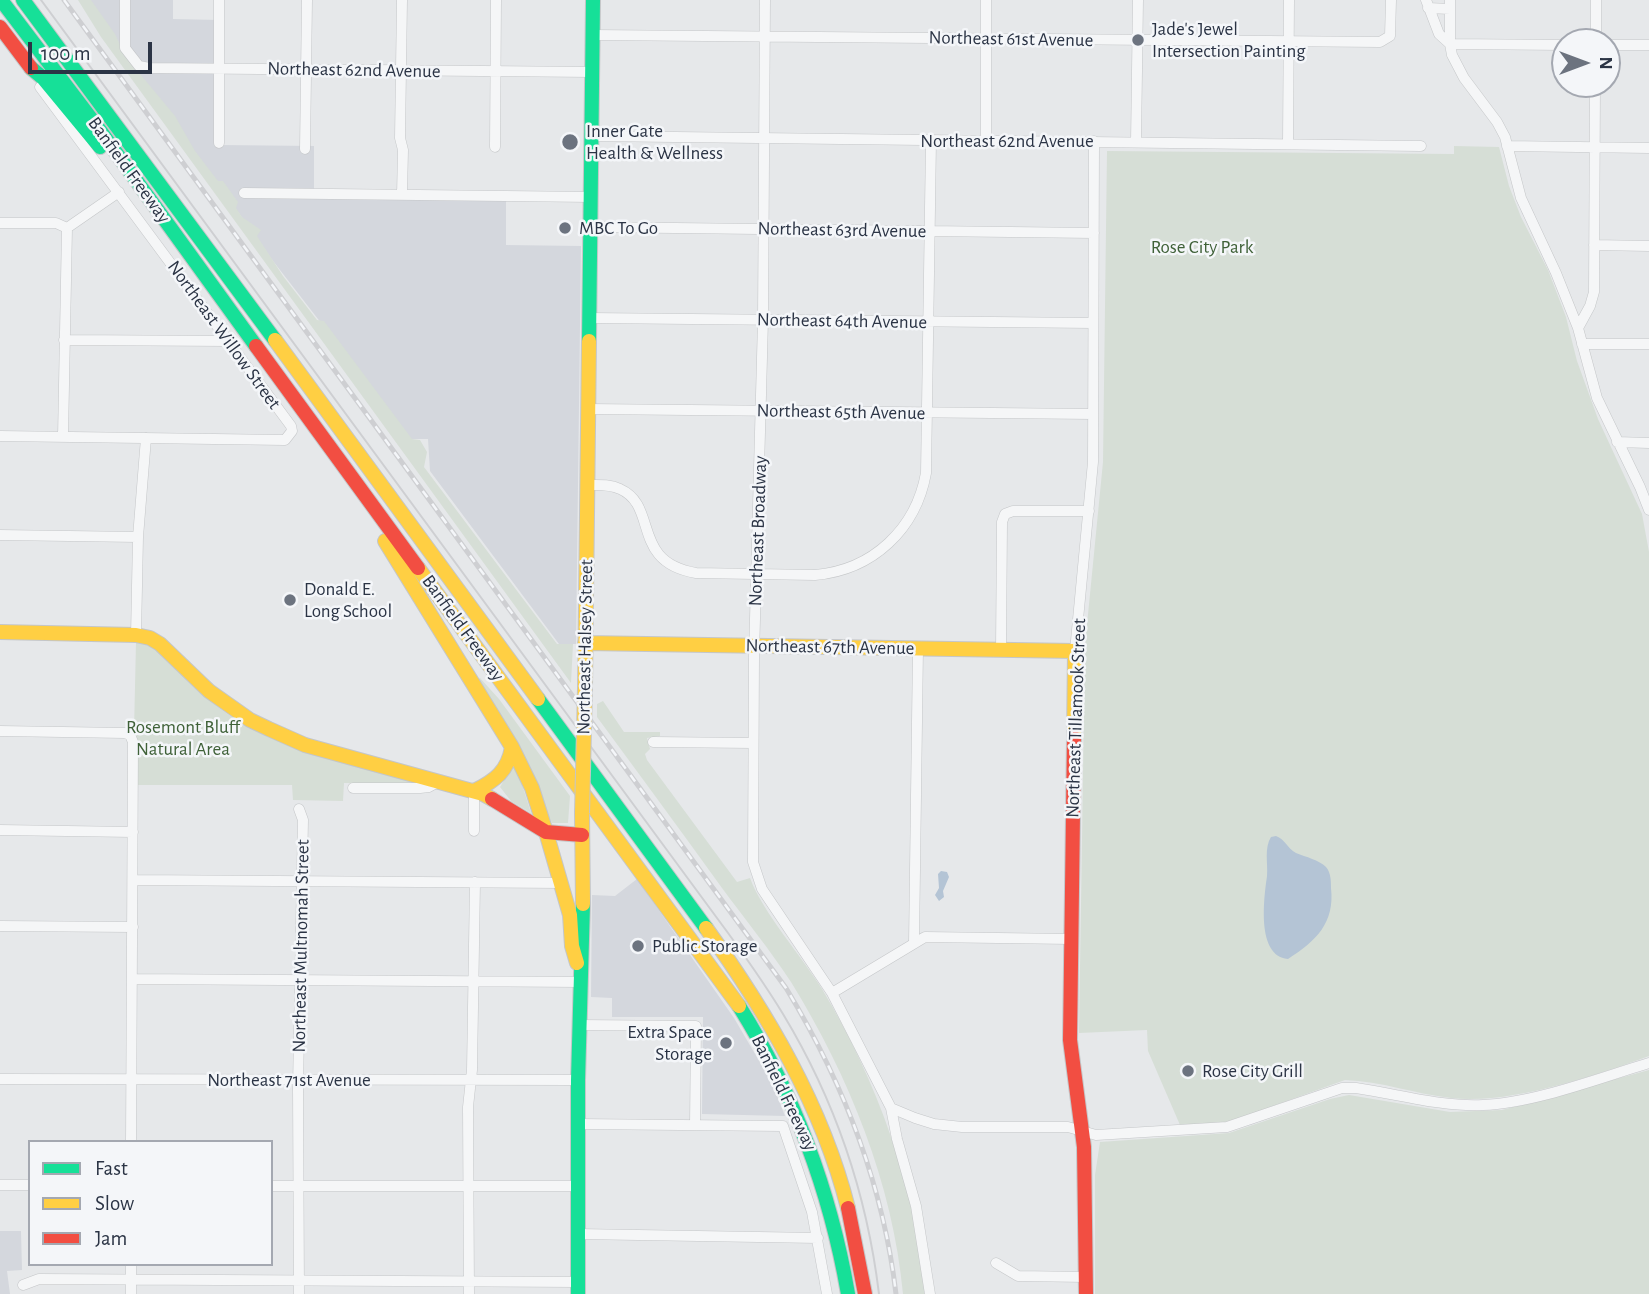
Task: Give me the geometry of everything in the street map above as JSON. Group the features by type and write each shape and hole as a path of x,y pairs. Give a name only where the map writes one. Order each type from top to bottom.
{"main road":[{"name":"Banfield Freeway","path":"1,0 694,940 745,1014 776,1068 812,1148 838,1234 848,1294"},
{"name":"Banfield Freeway","path":"23,0 692,908 760,1005 805,1086 828,1142 849,1211 865,1294"},
{"name":"Northeast Halsey Street","path":"578,1288 578,1080 582,982 593,0"},
{"name":"Northeast Willow Street","path":"0,27 31,68"},
{"path":"31,68 43,78 99,147 114,151"},
{"path":"332,451 348,484 512,747 532,788 562,883 570,915 572,946 582,982"},
{"path":"0,632 136,635 150,638 160,644 209,691 269,730 305,745 474,791 546,832 582,835"},
{"name":"Northeast 67th Avenue","path":"585,643 1075,651"},
{"name":"Northeast Tillamook Street","path":"1075,651 1070,1040 1082,1130 1086,1187 1086,1294"},
{"path":"474,791 497,780 507,769 512,747"}],"street":[{"name":"Northeast 62nd Avenue","path":"125,0 125,48 139,66 149,68 593,72"},
{"path":"219,0 219,143"},
{"path":"305,149 307,0"},
{"path":"402,0 402,195"},
{"path":"495,147 496,0"},
{"name":"Northeast Broadway","path":"765,0 763,320 751,840 754,872 762,889 832,993 891,1108 916,1206 930,1294"},
{"path":"986,0 986,141"},
{"path":"1136,142 1138,0"},
{"path":"1289,0 1289,144"},
{"name":"Northeast 61st Avenue","path":"593,35 1384,41 1390,36 1391,0"},
{"path":"1596,0 1596,28"},
{"path":"1551,45 1450,44 1438,34 1427,4 1450,4 1450,44 1457,66 1497,122 1507,146 1521,198 1556,273 1577,328 1597,397 1649,510"},
{"path":"1621,45 1649,45"},
{"name":"Northeast Willow Street","path":"31,68 33,76 69,128 291,426 291,435 285,440 146,438"},
{"path":"1577,328 1590,306 1594,292 1595,98"},
{"name":"Northeast 62nd Avenue","path":"592,136 1421,146"},
{"path":"587,485 613,486 633,498 651,545 659,556 671,566 696,573 831,573 865,560 891,542 906,524 921,494 926,472 931,141"},
{"name":"Northeast Tillamook Street","path":"1075,651 1093,462 1094,141"},
{"path":"1507,146 1649,148"},
{"path":"67,228 119,192"},
{"path":"244,193 592,197"},
{"path":"0,223 56,223 67,228"},
{"name":"Northeast 63rd Avenue","path":"591,227 1094,233"},
{"path":"63,437 67,228"},
{"path":"1594,246 1649,246"},
{"name":"Northeast 64th Avenue","path":"590,318 1093,324"},
{"path":"64,340 229,341"},
{"path":"1582,344 1649,344"},
{"name":"Northeast 65th Avenue","path":"588,409 1093,415"},
{"path":"0,436 146,438 138,537 136,635"},
{"path":"1617,442 1649,443"},
{"path":"1001,650 1002,523 1005,514 1013,510 1088,511"},
{"path":"0,535 138,537"},
{"path":"914,943 918,649"},
{"path":"0,732 125,733 130,735 133,742 131,1140"},
{"path":"653,742 753,743"},
{"path":"353,788 420,788 438,782"},
{"path":"474,791 474,831"},
{"name":"Northeast Multnomah Street","path":"299,809 303,820 299,1294"},
{"path":"0,830 133,832"},
{"path":"133,880 562,883"},
{"path":"469,1294 468,1187 475,881"},
{"path":"0,926 133,927"},
{"path":"832,993 925,937 1071,939"},
{"path":"132,979 582,982"},
{"path":"580,1025 696,1026 695,1125"},
{"path":"891,1108 934,1124 962,1127 1068,1127 1096,1135 1227,1127 1334,1089 1349,1087 1451,1104 1499,1104 1649,1063"},
{"name":"Northeast 71st Avenue","path":"0,1079 578,1080"},
{"path":"578,1124 783,1126 804,1186 818,1238 827,1294"},
{"path":"0,1185 28,1185"},
{"path":"273,1186 578,1186"},
{"path":"578,1234 818,1238"},
{"path":"996,1263 1018,1276 1086,1277"},
{"path":"131,1266 131,1294"},
{"path":"23,1285 39,1279 469,1281 578,1288"}],"shaded area":[{"path":"86,0 173,0 173,19 219,20 220,145 314,146 314,194 506,195 506,245 581,246 576,644 559,644 430,471 428,439 411,439 273,261"},
{"name":"Public Storage","path":"637,879 734,1018 772,1083 785,1116 702,1114 703,1017 612,1017 612,998 591,997 592,895 615,896"},
{"path":"0,1231 21,1231 22,1270 7,1271 10,1294 0,1294"}],"green space":[{"path":"78,0 91,0 115,34 126,57 175,116 195,151 218,181 223,181 238,202 236,208 242,217 261,230 257,236 283,276 317,320 324,321 412,439 420,440 427,452 424,467 557,644 573,644 571,683 101,37"},
{"name":"Rose City Park","path":"1454,146 1499,147 1509,186 1521,217 1548,270 1566,317 1577,361 1598,419 1642,514 1649,552 1649,1056 1551,1087 1474,1099 1451,1098 1345,1080 1234,1120 1180,1125 1148,1051 1147,1030 1079,1033 1085,645 1103,462 1107,151 1454,154"},
{"name":"Rosemont Bluff Natural Area","path":"136,642 158,650 216,705 258,732 327,758 421,784 344,783 343,801 293,800 292,785 137,785 134,731"},
{"path":"480,678 499,699 570,796 568,823 552,823"},
{"path":"603,701 624,732 660,732 660,736 647,738 650,749 645,754 647,760 737,882 750,878 764,905 822,989 842,1024 876,1098 903,1175 913,1214 925,1294 903,1294 889,1212 865,1132 832,1055 812,1018 775,958 597,717 597,704"},
{"path":"515,762 531,813 511,801 500,787"},
{"path":"1649,1070 1649,1294 1095,1294 1095,1175 1100,1142 1229,1133 1349,1095 1450,1112 1502,1110"}],"water":[{"path":"1276,836 1296,853 1328,869 1331,880 1327,921 1315,938 1288,959 1271,948 1264,925 1267,851 1271,837"},
{"path":"941,871 947,872 949,877 943,891 944,897 939,901 935,895 939,888 938,874"}],"tram line":[{"path":"41,0 767,989 802,1047 846,1149 866,1221 879,1294"}],"railway":[{"path":"64,0 786,988 825,1060 858,1135 881,1213 896,1294"}],"traffic: fast":[{"path":"1,0 102,133 256,346"},
{"path":"23,0 275,340"},
{"path":"589,341 593,0"},
{"path":"31,68 43,78 100,147"},
{"path":"538,699 706,928"},
{"path":"578,1294 578,1080 583,904"},
{"path":"739,1006 777,1074 808,1145 831,1218 848,1294"}],"traffic: slow":[{"path":"275,340 538,699"},
{"path":"585,688 589,341"},
{"path":"385,541 512,747 532,788 546,832"},
{"path":"418,568 739,1006"},
{"path":"0,632 136,635 150,638 160,644 209,691 250,720 269,729 305,745 483,794 492,799"},
{"path":"585,643 1075,651 1074,738"},
{"path":"582,813 585,688"},
{"path":"474,791 504,769 512,747"},
{"path":"582,813 583,904"},
{"path":"546,832 570,915 572,946 577,963"},
{"path":"706,928 750,993 790,1061 823,1133 848,1208"}],"traffic: jam":[{"path":"0,27 31,68"},
{"path":"256,346 418,568"},
{"path":"1074,738 1070,1040 1084,1147 1086,1294"},
{"path":"492,799 546,832 582,835"},
{"path":"848,1208 865,1294"}],"place":[{"name":"Jade's Jewel Intersection Painting","path":"1138,40"},
{"name":"Inner Gate Health & Wellness","path":"570,142"},
{"name":"MBC To Go","path":"565,228"},
{"name":"Donald E. Long School","path":"290,600"},
{"name":"Public Storage","path":"638,946"},
{"name":"Extra Space Storage","path":"726,1043"},
{"name":"Rose City Grill","path":"1188,1071"}]}
